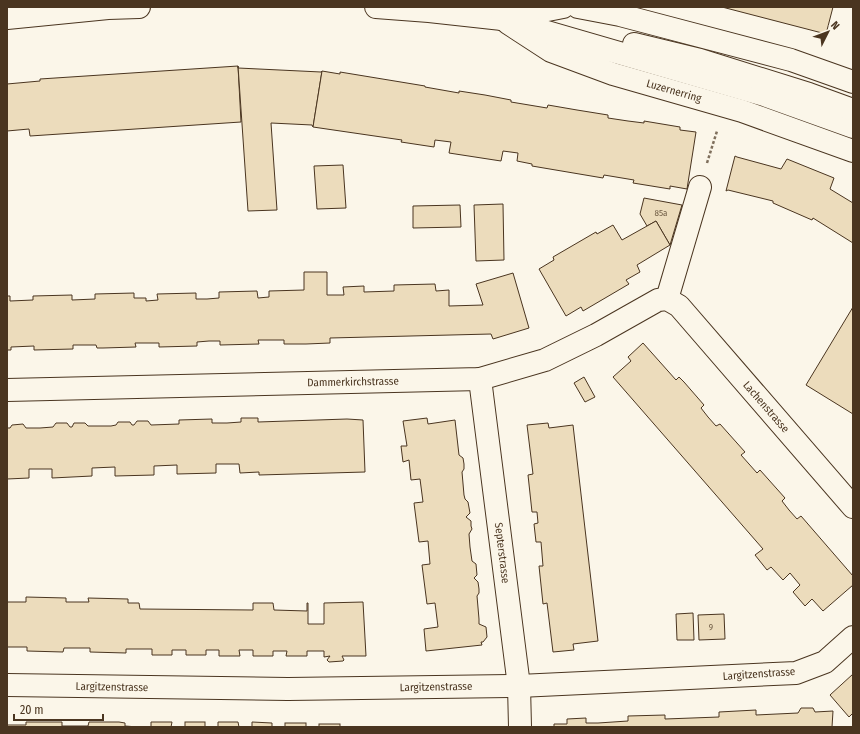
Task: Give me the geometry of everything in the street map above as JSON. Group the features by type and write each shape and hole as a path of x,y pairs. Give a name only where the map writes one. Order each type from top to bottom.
{"main road":[{"path":"7,18 108,8 139,7"},
{"name":"Luzernerring","path":"376,7 429,11 502,13 563,7"},
{"path":"578,7 620,15 791,60 853,82"},
{"path":"502,13 700,60 809,94 853,110"},
{"path":"502,13 764,95 853,128"},
{"name":"Luzernerring","path":"502,13 551,51 613,74 742,111 853,151"},
{"path":"673,303 700,187"},
{"name":"Dammerkirchstrasse","path":"7,390 480,379 545,360 596,335 658,300 673,303"},
{"name":"Lachenstrasse","path":"673,303 853,507"},
{"name":"Septerstrasse","path":"480,379 519,686 520,727"},
{"name":"Largitzenstrasse","path":"7,685 288,689 519,686 796,673 825,662 853,637"}],"path":[{"path":"700,187 724,106"}],"building":[{"path":"722,7 833,7 826,34"},
{"path":"238,66 241,122 30,136 29,129 7,131 7,84 40,81 40,79"},
{"path":"238,68 322,71 313,127 312,125 271,123 277,210 248,211"},
{"path":"322,71 340,74 340,72 459,93 459,91 485,95 511,100 511,102 547,108 548,105 608,115 608,118 644,123 644,121 680,127 680,130 696,132 687,189 670,186 670,189 633,183 634,180 604,175 603,178 532,166 532,164 517,161 518,153 503,151 501,161 449,153 451,142 435,140 434,147 401,142 402,140 313,127"},
{"path":"735,156 781,169 787,159 834,178 830,189 853,203 853,243 813,218 812,220 773,203 773,201 728,190 726,191"},
{"path":"343,165 346,208 317,209 314,166"},
{"path":"644,198 682,205 670,245 656,221 647,226 640,214"},
{"path":"503,204 504,260 476,261 474,205"},
{"path":"460,205 461,227 413,228 413,206"},
{"path":"656,221 670,245 637,265 640,272 626,280 629,284 583,311 581,307 566,316 539,269 554,260 553,257 596,232 597,234 613,225 622,240"},
{"path":"304,272 327,272 327,295 344,295 343,287 364,286 364,292 394,291 394,285 435,284 436,291 449,290 449,306 483,305 476,284 513,273 529,328 493,339 491,334 330,338 330,343 306,344 284,344 284,340 258,340 259,344 220,345 220,341 209,341 197,342 197,346 159,347 159,343 135,343 136,347 97,348 96,345 73,345 73,349 34,350 34,346 11,347 11,350 7,350 7,296 10,296 10,301 33,300 33,296 72,295 72,300 95,299 95,294 134,293 134,298 146,298 146,301 158,300 157,294 196,293 196,299 207,299 219,298 219,292 257,291 258,298 269,297 269,291 304,290"},
{"path":"853,307 853,414 806,385"},
{"path":"643,343 676,380 679,377 684,382 704,405 701,408 708,417 716,426 720,424 745,452 741,455 757,473 760,470 785,498 782,501 789,510 797,519 801,516 853,576 853,585 823,611 812,599 805,606 793,592 800,585 790,573 783,580 771,567 767,570 755,555 763,549 613,377 631,361 628,357"},
{"path":"584,377 595,397 585,402 574,383"},
{"path":"241,418 258,418 258,422 347,419 363,420 365,472 259,475 259,472 240,473 239,464 216,464 216,473 177,474 177,465 154,466 154,475 115,476 115,467 92,468 92,476 52,478 52,469 29,469 29,478 7,479 7,428 10,428 12,425 23,424 26,428 53,427 56,423 67,423 70,427 72,427 74,423 85,423 88,426 111,426 116,425 118,422 130,422 134,425 137,421 148,421 151,425 179,424 179,420 212,419 212,423 227,423 241,422"},
{"path":"427,418 428,424 455,420 459,455 463,458 464,464 464,469 462,472 464,495 468,502 470,513 466,517 471,521 472,529 469,534 472,561 476,564 477,575 474,578 478,582 479,589 477,596 479,624 486,627 487,637 483,642 481,642 482,645 426,651 424,629 438,627 435,603 427,604 422,565 430,564 428,541 419,542 414,503 423,502 420,479 411,480 409,460 403,462 401,446 407,446 403,421"},
{"path":"548,423 549,428 573,425 598,641 573,644 574,650 553,652 547,603 543,604 539,566 543,566 541,542 536,542 534,524 538,523 537,512 532,512 528,475 533,474 527,425"},
{"path":"26,597 66,598 66,602 89,602 88,598 128,599 128,603 139,603 140,609 253,610 253,603 273,603 274,610 307,611 308,603 308,624 324,624 324,603 363,602 366,656 342,656 343,661 329,662 327,660 330,656 324,657 324,651 307,651 307,656 286,656 287,651 273,651 273,656 253,656 253,650 239,650 240,656 219,656 219,650 206,650 206,655 186,655 186,650 172,650 172,655 152,655 152,649 126,649 126,653 90,652 90,648 64,648 63,652 27,651 27,647 7,647 7,602 26,602"},
{"path":"693,613 694,640 677,640 676,614"},
{"path":"724,614 725,639 699,640 698,615"},
{"path":"853,674 853,713 849,717 830,695"},
{"path":"801,708 813,708 815,712 833,711 832,727 554,727 554,724 567,724 567,719 586,718 586,723 598,723 628,721 628,716 665,715 665,719 719,717 719,712 756,710 756,715 798,713"},
{"path":"26,722 62,722 62,726 88,726 89,722 119,722 125,723 125,726 138,727 7,727 7,725 26,725"},
{"path":"151,722 172,722 171,727 151,727"},
{"path":"185,722 205,722 205,727 185,727"},
{"path":"218,722 238,722 239,727 218,727"},
{"path":"252,722 272,723 272,727 252,727"},
{"path":"285,723 306,723 306,727 285,727"},
{"path":"319,724 340,724 340,727 319,727"}]}
